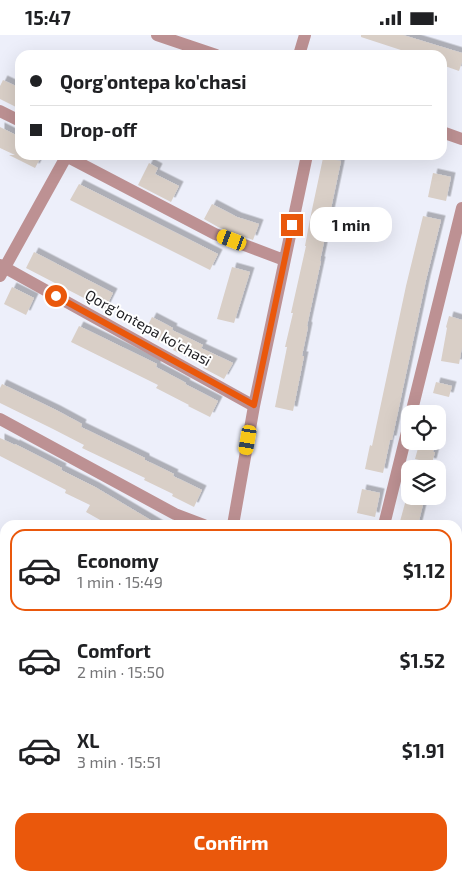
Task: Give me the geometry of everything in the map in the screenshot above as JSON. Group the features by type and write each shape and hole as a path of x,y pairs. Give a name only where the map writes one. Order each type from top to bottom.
{"street":[{"path":"157,35 201,50"},
{"path":"300,50 305,35"},
{"path":"0,111 15,118"},
{"path":"447,134 462,139"},
{"path":"2,269 63,160"},
{"path":"73,160 215,234 284,260"},
{"path":"234,520 254,405 305,160"},
{"path":"414,405 462,209"},
{"name":"Qorg'ontepa ko'chasi","path":"2,269 254,405"},
{"path":"0,419 175,515 190,520"},
{"path":"385,520 403,450"}],"building":[{"path":"361,35 403,35 462,53 462,62 459,71 447,67 447,50 401,50 361,37"},
{"path":"3,80 15,86 15,106 0,99 0,86"},
{"path":"0,127 15,134 15,155 0,148"},
{"path":"19,160 39,160 35,168"},
{"path":"323,160 341,161 307,326 302,356 304,356 293,411 275,407"},
{"path":"149,163 158,168 155,174 179,186 171,202 138,185"},
{"path":"433,173 451,177 446,201 428,197"},
{"path":"79,184 218,254 210,270 70,200"},
{"path":"212,204 237,217 259,224 253,240 218,227 204,219"},
{"path":"423,216 441,220 383,473 365,469 370,445 372,446"},
{"path":"34,252 113,293 105,309 26,268"},
{"path":"232,267 250,272 234,323 217,319"},
{"path":"12,287 34,298 26,315 4,304"},
{"path":"449,316 462,320 462,347 459,364 441,361"},
{"path":"152,317 173,328 172,330 203,345 201,348 233,363 224,379 173,350 174,348 144,333"},
{"path":"79,326 157,364 156,367 218,401 210,417 156,388 158,385 71,342"},
{"path":"436,382 452,386 449,397 433,393"},
{"path":"2,384 56,410 82,424 81,427 145,458 145,460 174,474 173,476 202,490 194,507 144,480 145,478 82,448 84,445 0,403 0,388"},
{"path":"0,438 62,468 61,470 95,487 151,520 100,520 86,512 90,505 65,493 66,490 0,456"},
{"path":"418,450 434,450 433,452 435,452 433,460 415,459"},
{"path":"362,489 380,493 375,517 357,513"},
{"path":"405,505 423,505 419,520 400,520"}],"route":[{"path":"56,296 254,405 292,225"}]}
